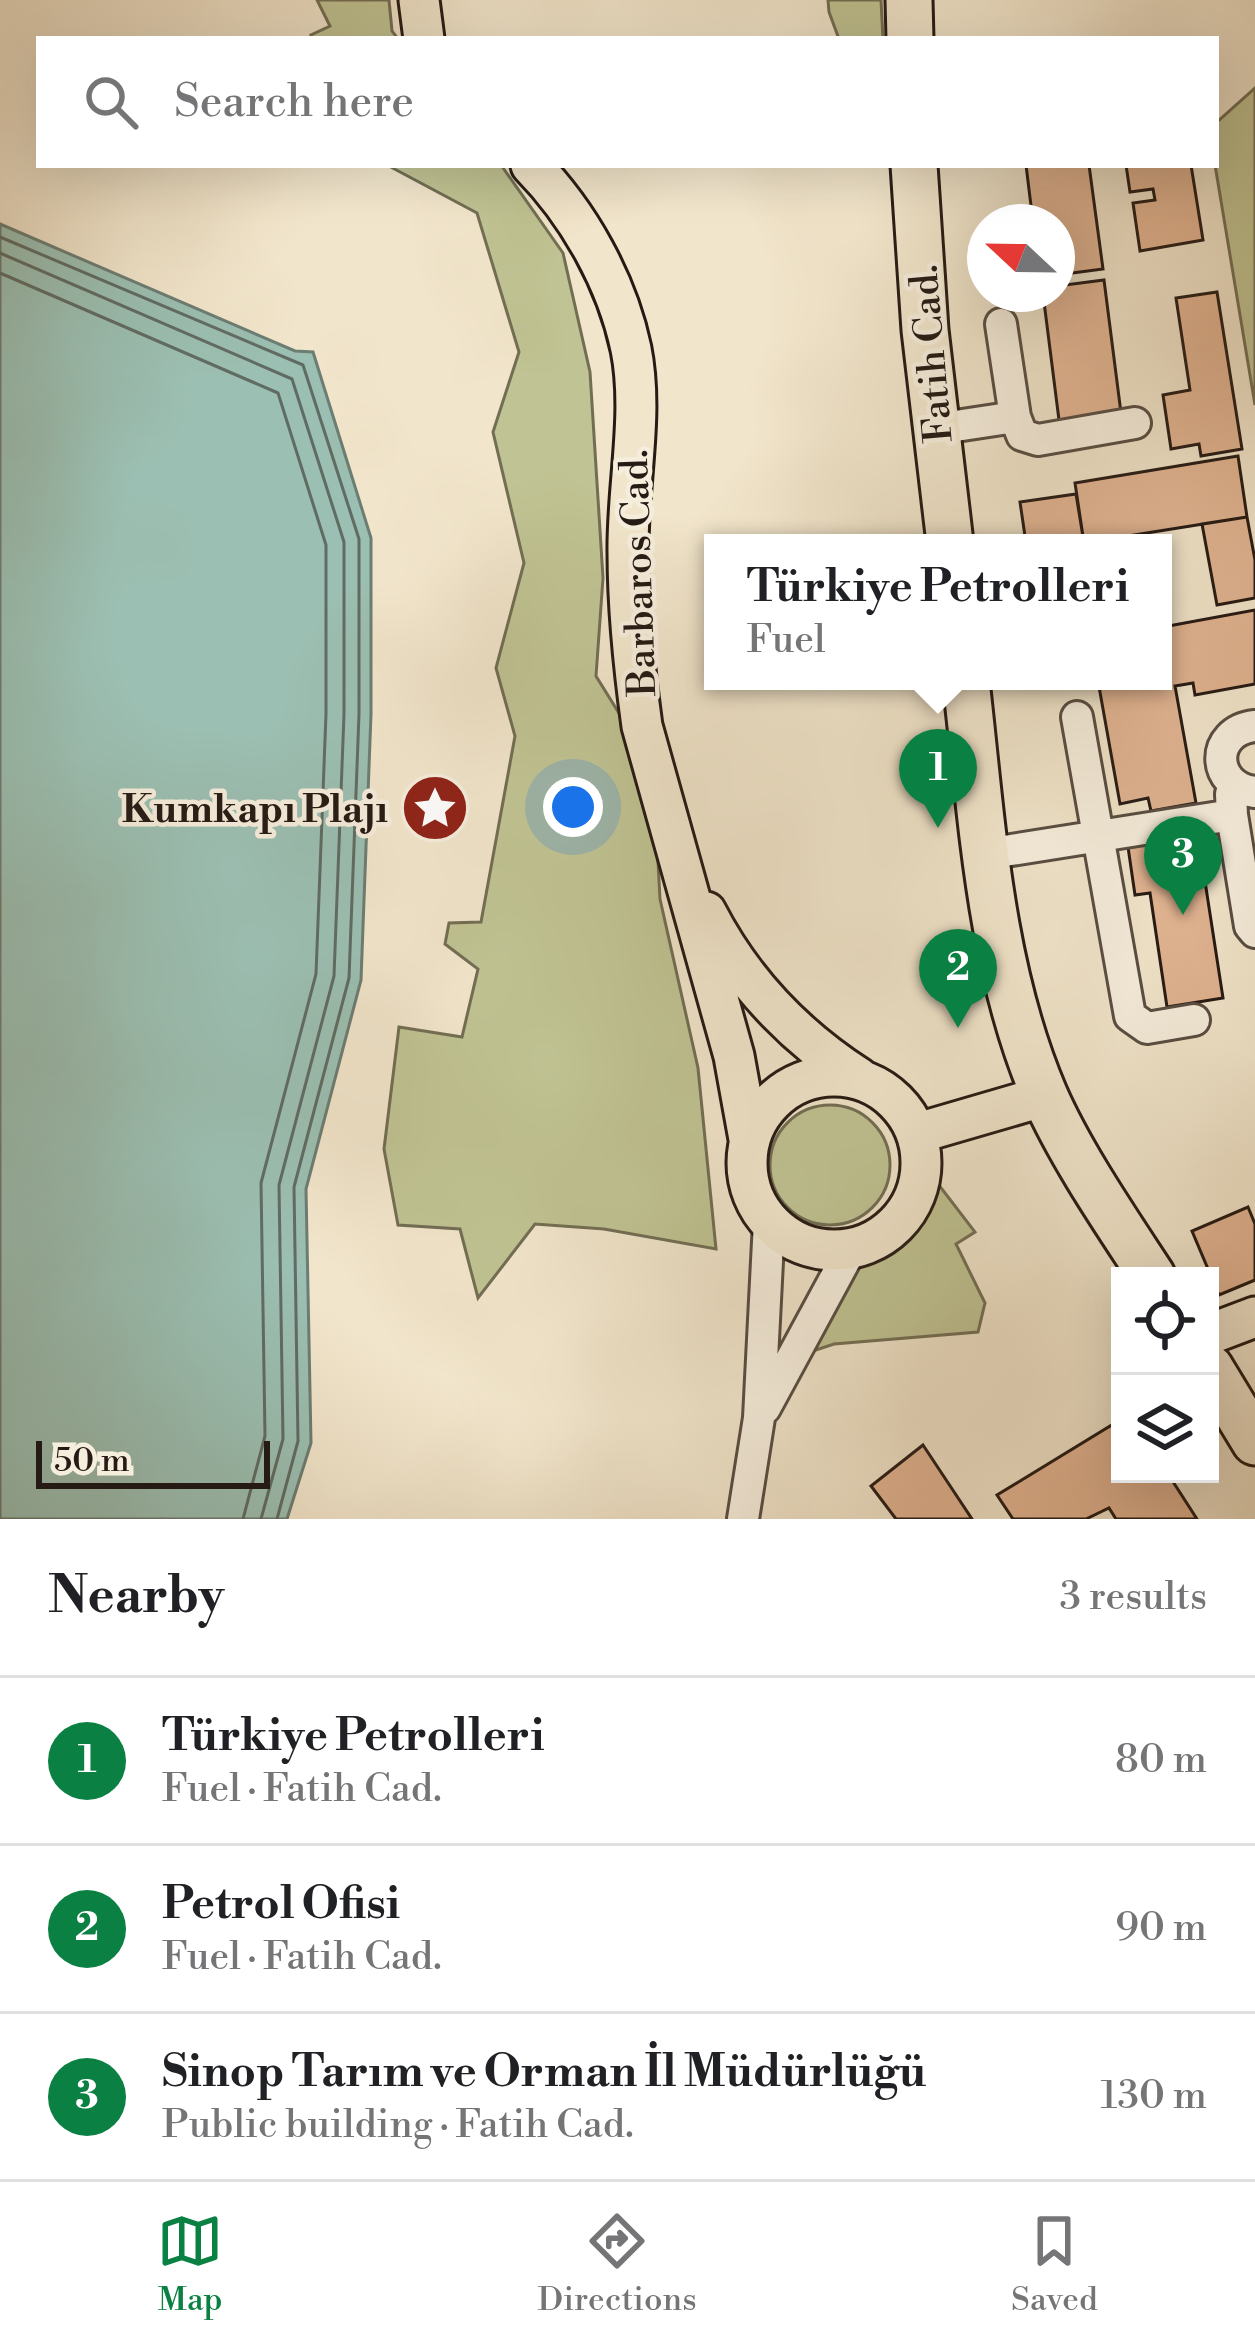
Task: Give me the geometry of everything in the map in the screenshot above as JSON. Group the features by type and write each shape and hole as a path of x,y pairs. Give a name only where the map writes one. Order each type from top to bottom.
{"highway":[{"path":"909,0 910,36"},
{"name":"Fatih Cad.","path":"914,168 925,330 949,534"},
{"path":"967,690 1002,957 1045,1096 1147,1267"},
{"path":"1214,1375 1255,1442"}],"main road":[{"path":"419,0 424,36"},
{"name":"Barbaros Cad.","path":"533,168 584,230 631,350 634,406 628,550 642,726 734,1056 749,1139"},
{"path":"675,850 720,939 766,1002 814,1049 884,1090 904,1109 918,1133 922,1162 917,1192 902,1219 879,1239 851,1250 821,1250 793,1240 769,1222 753,1196 747,1167 749,1139 771,1104 804,1080 832,1075 859,1078"},
{"path":"918,1133 1045,1096"},
{"path":"1219,1331 1255,1317"}],"street":[{"path":"1000,325 1022,435 1038,440 1136,423"},
{"path":"936,429 1015,417"},
{"path":"1077,717 1130,1016 1147,1028 1194,1020"},
{"path":"1255,727 1235,732 1222,749 1222,771 1241,798 1250,926 1255,932"},
{"path":"986,854 1098,837 1241,798"},
{"path":"743,1519 759,1418 769,1222"},
{"path":"759,1418 851,1250"}],"green space":[{"path":"317,0 389,0 396,36 312,36 330,26"},
{"path":"828,0 881,0 883,36 838,36"},
{"path":"1255,88 1255,405 1216,168 1219,120"},
{"path":"393,168 503,168 563,253 590,372 603,578 596,676 653,768 660,899 698,1068 716,1249 604,1229 535,1224 478,1298 460,1229 398,1225 384,1149 399,1027 462,1037 478,969 445,944 449,923 481,922 515,736 496,668 524,563 493,432 519,352 477,213"},
{"path":"830,1105 853,1110 872,1123 885,1142 890,1165 885,1188 872,1207 853,1220 830,1225 807,1220 788,1207 775,1188 770,1165 775,1142 788,1123 807,1110"},
{"path":"922,1163 975,1232 956,1244 985,1303 978,1332 834,1344 792,1358 851,1249 879,1239 903,1219 917,1192"}],"water":[{"path":"0,224 295,351 313,352 371,538 371,714 361,980 306,1189 311,1443 287,1519 0,1519"}],"building":[{"path":"1026,168 1089,168 1103,269 1075,273 1075,204 1031,204"},
{"path":"1126,168 1191,168 1203,240 1140,251 1133,203 1155,200 1153,189 1130,192"},
{"path":"1104,280 1121,413 1059,420 1045,312 1075,312 1075,284"},
{"path":"1217,292 1242,449 1201,456 1199,444 1171,449 1163,395 1190,390 1176,298"},
{"path":"1238,456 1247,517 1140,534 1083,534 1075,483"},
{"path":"1076,494 1083,534 1025,534 1020,502"},
{"path":"1247,517 1255,560 1255,598 1217,605 1202,524"},
{"path":"1255,610 1255,684 1195,695 1193,683 1175,686 1196,803 1151,811 1148,798 1120,804 1100,690 1172,690 1172,625"},
{"path":"1198,836 1223,998 1167,1007 1150,893 1135,895 1128,847"},
{"path":"1248,1207 1255,1224 1255,1280 1219,1295 1219,1267 1207,1267 1192,1231"},
{"path":"1111,1425 1111,1483 1174,1483 1197,1519 1116,1519 1109,1508 1086,1519 1013,1519 997,1495"},
{"path":"923,1445 972,1519 896,1519 871,1486"}],"place":[{"name":"Kumkapı Plajı","path":"435,808"},
{"name":"Türkiye Petrolleri","path":"938,828"},
{"name":"Sinop Tarım ve Orman İl Müdürlüğü","path":"1183,915"},
{"name":"Petrol Ofisi","path":"958,1028"}]}
